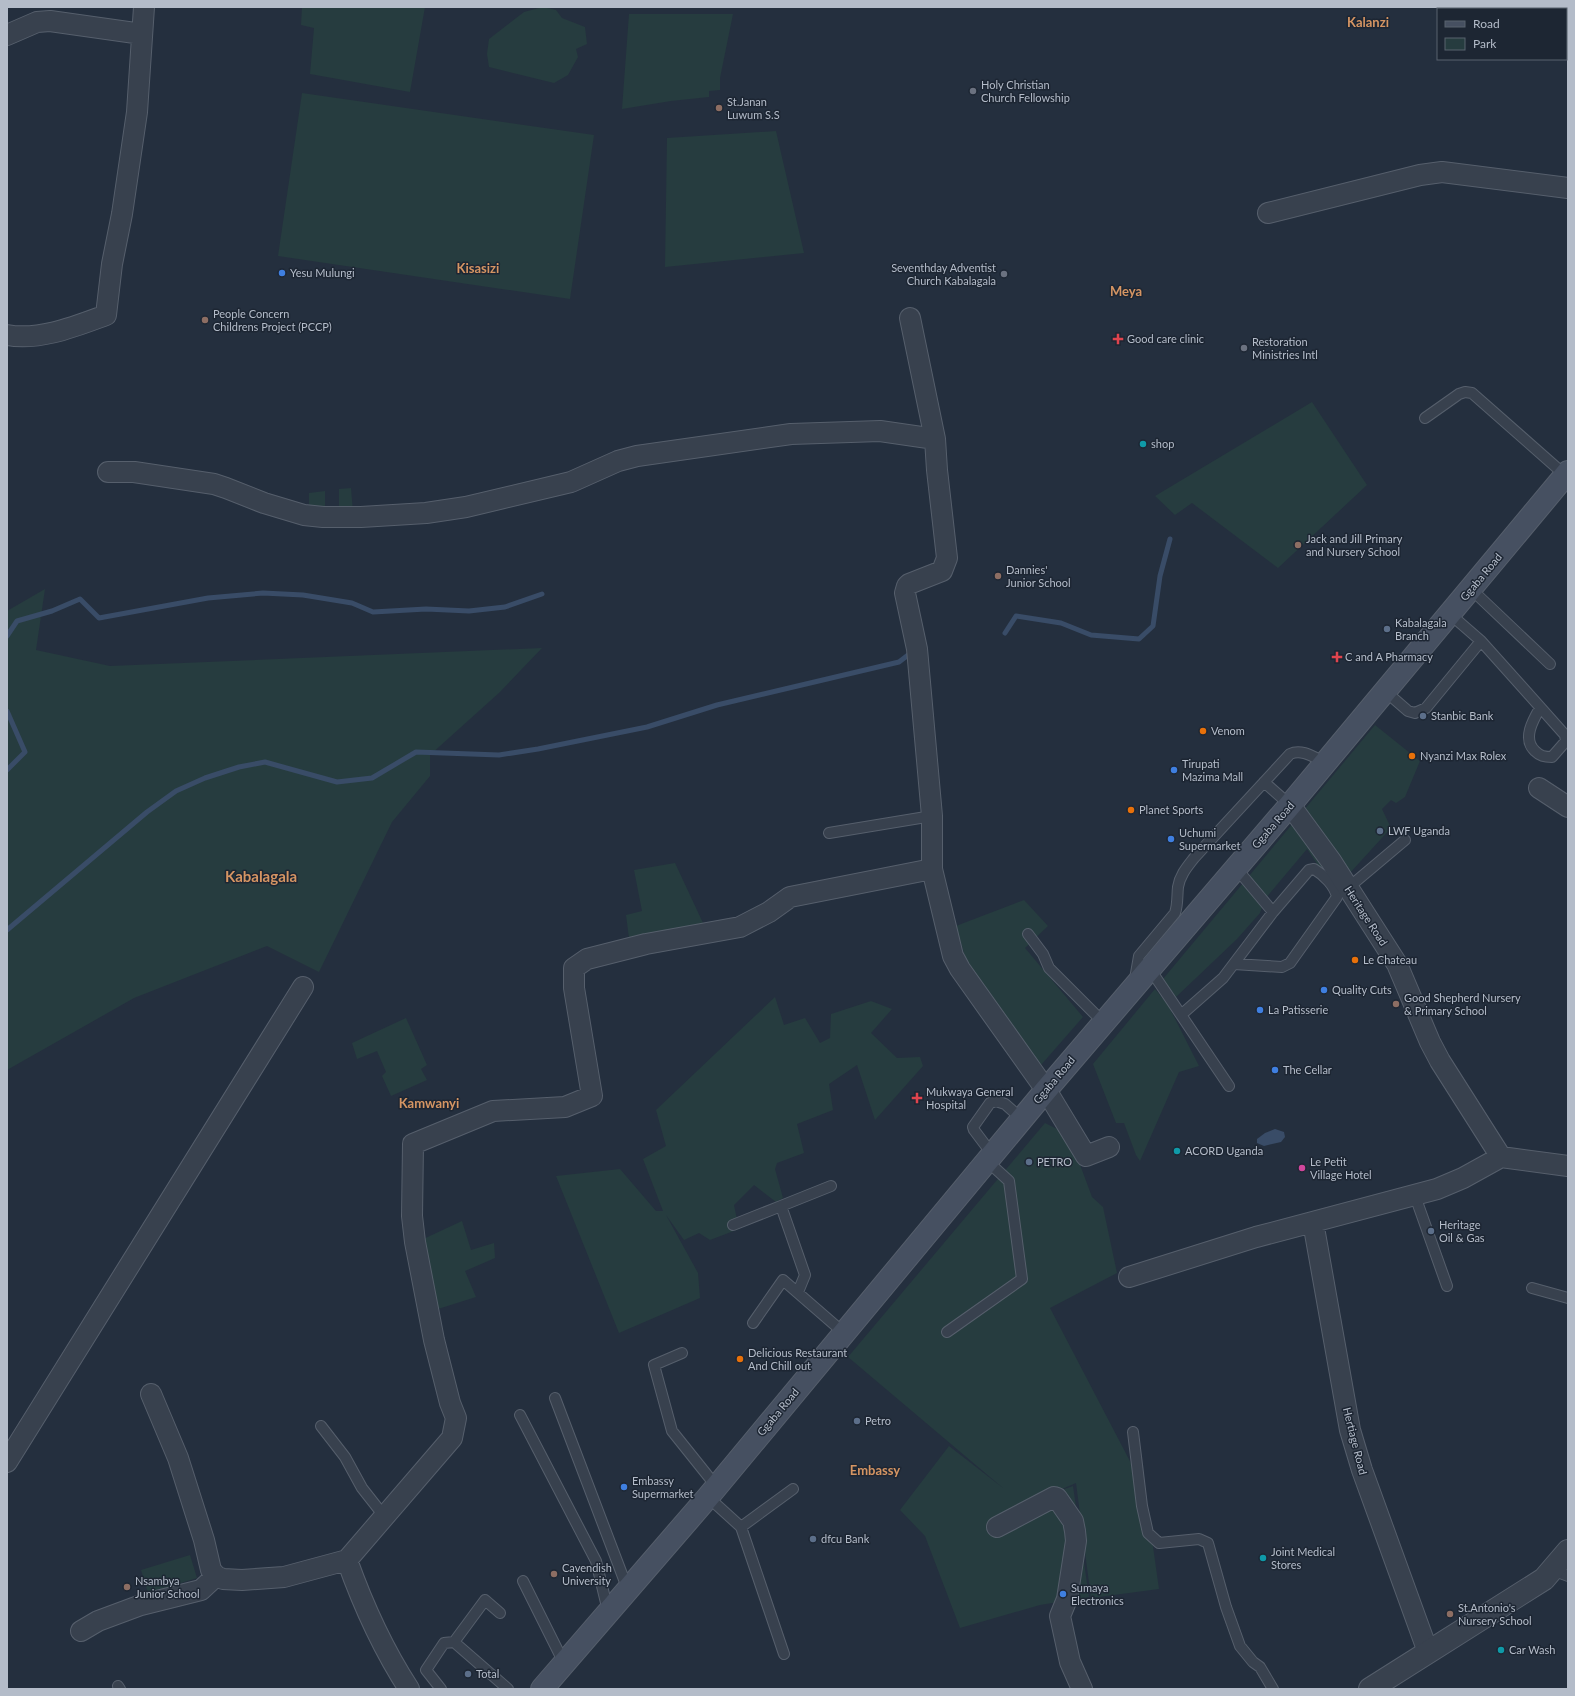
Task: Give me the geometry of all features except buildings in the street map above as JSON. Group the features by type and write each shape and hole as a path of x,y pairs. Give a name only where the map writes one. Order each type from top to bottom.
{"main road":[{"name":"Ggaba Road","path":"542,1689 712,1492 989,1157 1103,1022 1290,806 1567,473"}],"street":[{"path":"7,335 32,335 65,330 106,315 112,264 122,214 137,112 144,7"},
{"path":"7,35 37,22 50,21 142,34"},
{"path":"1268,213 1420,174 1442,172 1568,188"},
{"path":"910,318 935,439 947,558 942,571 909,584 905,593 917,649 932,816 932,869 953,956 960,969 1046,1090 1086,1156 1109,1147"},
{"path":"108,472 134,472 214,484 264,503 304,514 323,517 361,517 426,513 466,507 571,482 618,462 637,456 791,434 880,432 935,439"},
{"path":"1539,788 1568,807"},
{"name":"Heritage Road","path":"1290,806 1348,888 1397,964 1430,1042 1440,1061 1501,1157"},
{"path":"151,1394 178,1458 202,1534 211,1570 216,1576 223,1579 242,1580 284,1577 348,1560 452,1438 456,1418 450,1403 434,1340 415,1242 412,1216 413,1144 493,1111 565,1107 592,1096 574,988 574,968 587,959 646,944 740,927 769,912 790,897 932,869"},
{"path":"10,1449 303,987"},
{"path":"1129,1277 1256,1237 1437,1189 1462,1178 1501,1157 1568,1166"},
{"name":"Hertiage Road","path":"1313,1222 1350,1430 1362,1470 1428,1652"},
{"path":"997,1528 1054,1497 1057,1498 1073,1521 1076,1541 1067,1598 1060,1616 1070,1662 1082,1689"},
{"path":"1370,1689 1544,1579 1560,1573 1568,1551"},
{"path":"348,1560 360,1595 382,1643 408,1689"},
{"path":"81,1631 98,1621 141,1605 201,1590 216,1576"}],"lane":[{"path":"1425,418 1459,394 1465,392 1472,393 1567,473"},
{"path":"1471,589 1550,664"},
{"path":"1450,614 1481,641 1565,735 1566,741 1552,757 1540,756 1530,747 1528,736 1532,722 1540,708"},
{"path":"1385,692 1408,711 1415,713 1426,708 1481,641"},
{"path":"1134,987 1139,956 1175,912 1178,905 1178,886 1182,875 1194,858 1290,754 1294,752 1306,754 1326,763"},
{"path":"1264,782 1290,806"},
{"path":"829,833 932,816"},
{"path":"1348,888 1405,840"},
{"path":"1236,868 1273,912"},
{"path":"1181,1015 1223,978 1273,912 1309,870 1314,869 1322,874 1336,891 1337,898 1290,963 1282,967 1234,964"},
{"path":"1028,934 1043,954 1049,968 1103,1022"},
{"path":"1150,969 1229,1086"},
{"path":"947,1332 1022,1279 1009,1180 989,1157 973,1127 990,1103 996,1101 1005,1104 1022,1119"},
{"path":"733,1225 831,1186"},
{"path":"1415,1196 1447,1286"},
{"path":"781,1206 805,1275 798,1292"},
{"path":"753,1323 784,1280 844,1333"},
{"path":"1532,1288 1568,1298"},
{"path":"682,1353 654,1365 672,1432 712,1492 741,1527 784,1654"},
{"path":"555,1398 628,1590"},
{"path":"520,1415 596,1561 608,1611"},
{"path":"321,1426 345,1456 362,1488 384,1516"},
{"path":"1133,1432 1142,1506 1148,1533 1159,1543 1199,1539 1208,1543 1226,1606 1240,1646 1253,1662 1260,1667 1273,1689"},
{"path":"741,1527 794,1488"},
{"path":"523,1582 564,1663"},
{"path":"454,1642 485,1600 500,1613"},
{"path":"441,1689 426,1670 444,1643 454,1642 508,1689"}],"green space":[{"path":"302,7 425,7 410,92 310,74 314,28 301,25"},
{"path":"543,7 556,10 562,18 585,27 587,44 576,49 578,57 568,75 554,83 489,67 487,54 489,39 524,12"},
{"path":"629,14 733,14 720,78 720,90 709,91 709,97 671,101 622,109"},
{"path":"302,93 594,135 570,299 278,256"},
{"path":"776,131 804,253 665,267 667,138"},
{"path":"1312,402 1367,485 1278,568 1192,503 1175,515 1155,496"},
{"path":"351,488 353,512 339,514 339,489"},
{"path":"325,491 325,514 309,514 309,493"},
{"path":"45,589 36,650 110,666 542,648 500,692 430,755 430,776 392,822 319,972 267,946 134,998 7,1070 7,611"},
{"path":"1375,725 1420,761 1405,797 1396,803 1391,800 1382,809 1391,828 1349,874 1339,864 1322,871 1307,849 1265,899 1260,913 1237,939 1176,997 1163,979"},
{"path":"675,863 703,923 629,938 626,915 642,911 634,870"},
{"path":"1024,900 1048,926 1025,948 1083,1017 1041,1065 969,970 956,926"},
{"path":"1155,989 1168,1005 1199,1066 1179,1072 1140,1161 1136,1155 1124,1123 1116,1123 1093,1064"},
{"path":"775,997 784,1025 805,1018 820,1043 830,1038 831,1014 871,1001 892,1009 871,1033 897,1058 920,1057 923,1066 875,1120 857,1065 829,1084 833,1110 797,1124 804,1153 777,1163 775,1169 783,1198 776,1202 754,1185 734,1205 739,1229 710,1240 699,1233 684,1240 666,1215 698,1273 700,1298 619,1333 556,1176 620,1169 656,1211 663,1211 643,1159 666,1146 656,1110"},
{"path":"406,1018 427,1065 421,1069 427,1080 391,1096 382,1076 386,1072 377,1051 357,1059 352,1043"},
{"path":"1045,1123 1069,1135 1092,1197 1103,1207 1117,1273 1050,1308 1145,1490 1159,1589 1091,1598 1076,1483 1048,1495 1073,1486 1089,1597 1040,1605 960,1628 925,1536 900,1510 949,1446 1003,1488 848,1357"},
{"path":"462,1221 471,1250 494,1243 495,1258 465,1271 476,1297 438,1309 417,1242"},
{"path":"190,1555 197,1578 148,1593 141,1570"}],"water":[{"path":"1275,1129 1284,1132 1285,1137 1281,1142 1264,1146 1257,1143 1257,1139 1265,1133"}],"waterway":[{"path":"1005,633 1016,616 1061,623 1091,635 1139,639 1153,626 1160,576 1170,539"},
{"path":"7,636 17,621 52,611 80,599 99,618 208,598 263,593 303,595 352,603 373,612 426,609 469,611 505,607 542,594"},
{"path":"7,930 147,812 176,791 205,778 239,767 265,762 337,782 372,778 416,752 499,755 538,749 647,727 717,705 899,662 912,652"},
{"path":"7,711 25,752 7,770"}],"place":[{"name":"Holy Christian Church Fellowship","path":"973,91"},
{"name":"St.Janan Luwum S.S","path":"719,108"},
{"name":"Yesu Mulungi","path":"282,273"},
{"name":"Seventhday Adventist Church Kabalagala","path":"1004,274"},
{"name":"People Concern Childrens Project (PCCP)","path":"205,320"},
{"name":"Good care clinic","path":"1118,339"},
{"name":"Restoration Ministries Intl","path":"1244,348"},
{"name":"shop","path":"1143,444"},
{"name":"Jack and Jill Primary and Nursery School","path":"1298,545"},
{"name":"Dannies' Junior School","path":"998,576"},
{"name":"Kabalagala Branch","path":"1387,629"},
{"name":"C and A Pharmacy","path":"1337,657"},
{"name":"Stanbic Bank","path":"1423,716"},
{"name":"Venom","path":"1203,731"},
{"name":"Nyanzi Max Rolex","path":"1412,756"},
{"name":"Tirupati Mazima Mall","path":"1174,770"},
{"name":"Planet Sports","path":"1131,810"},
{"name":"LWF Uganda","path":"1380,831"},
{"name":"Uchumi Supermarket","path":"1171,839"},
{"name":"Le Chateau","path":"1355,960"},
{"name":"Quality Cuts","path":"1324,990"},
{"name":"Good Shepherd Nursery & Primary School","path":"1396,1004"},
{"name":"La Patisserie","path":"1260,1010"},
{"name":"The Cellar","path":"1275,1070"},
{"name":"Mukwaya General Hospital","path":"917,1098"},
{"name":"ACORD Uganda","path":"1177,1151"},
{"name":"PETRO","path":"1029,1162"},
{"name":"Le Petit Village Hotel","path":"1302,1168"},
{"name":"Heritage Oil & Gas","path":"1431,1231"},
{"name":"Delicious Restaurant And Chill out","path":"740,1359"},
{"name":"Petro","path":"857,1421"},
{"name":"Embassy Supermarket","path":"624,1487"},
{"name":"dfcu Bank","path":"813,1539"},
{"name":"Joint Medical Stores","path":"1263,1558"},
{"name":"Cavendish University","path":"554,1574"},
{"name":"Nsambya Junior School","path":"127,1587"},
{"name":"Sumaya Electronics","path":"1063,1594"},
{"name":"St.Antonio's Nursery School","path":"1450,1614"},
{"name":"Car Wash","path":"1501,1650"},
{"name":"Total","path":"468,1674"}],"district":[{"name":"Kalanzi","path":"1368,22"},
{"name":"Kisasizi","path":"478,268"},
{"name":"Meya","path":"1126,291"},
{"name":"Kabalagala","path":"261,877"},
{"name":"Kamwanyi","path":"429,1103"},
{"name":"Embassy","path":"875,1470"}]}
